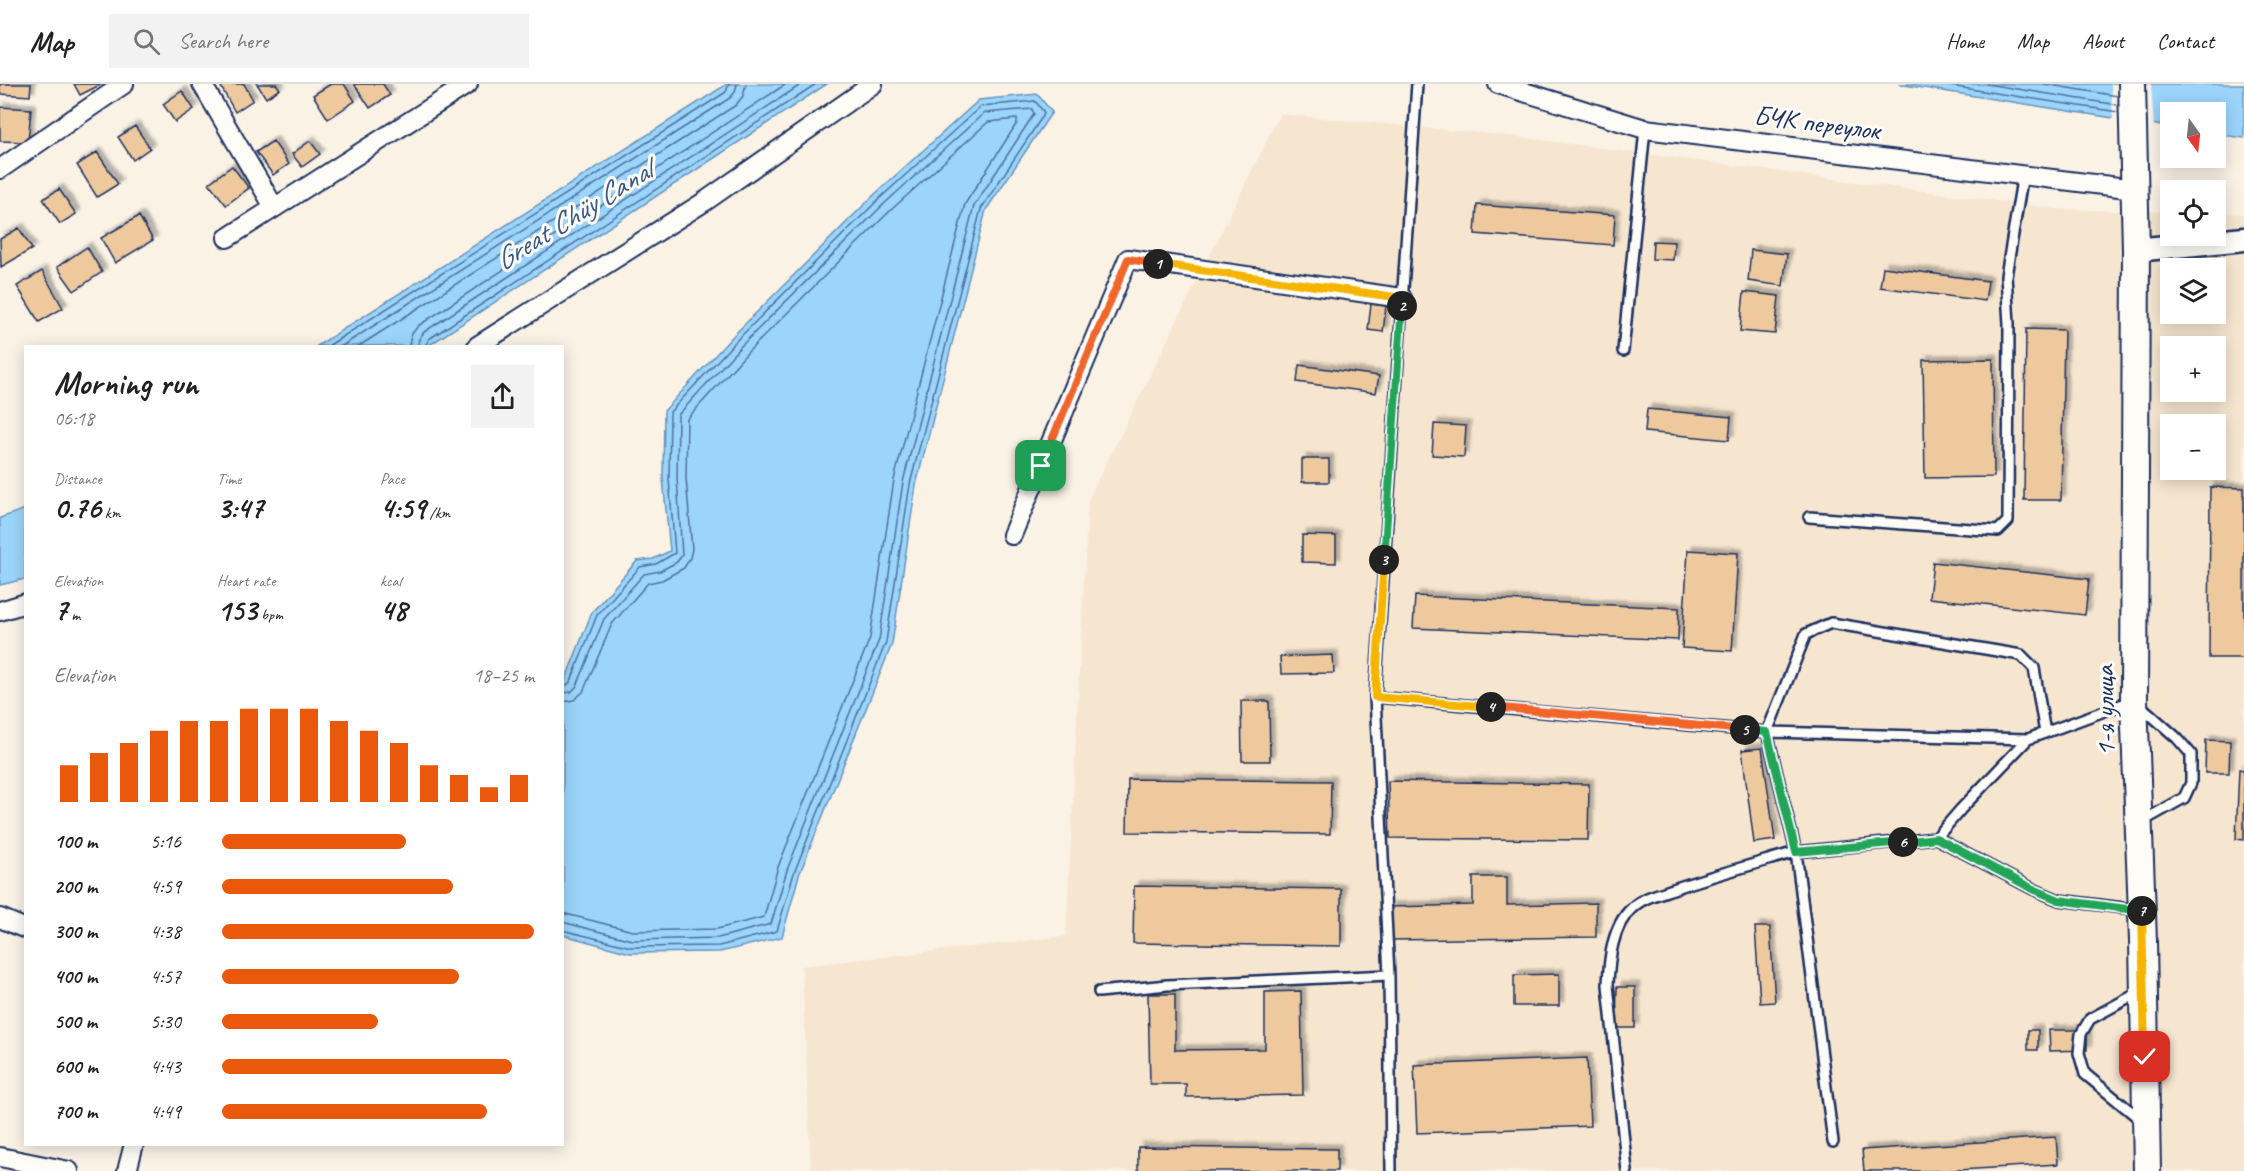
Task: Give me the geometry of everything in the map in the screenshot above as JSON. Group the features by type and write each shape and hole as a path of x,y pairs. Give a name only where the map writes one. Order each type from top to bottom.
{"main road":[{"name":"1-я улица","path":"2132,84 2136,250 2134,700 2142,910 2147,1171"}],"street":[{"path":"0,169 124,84"},
{"path":"202,84 273,207"},
{"path":"227,238 468,84"},
{"path":"479,345 704,202 873,84"},
{"name":"БЧК переулок","path":"1498,84 1644,129 2135,189"},
{"path":"2136,250 2244,239"},
{"path":"1012,535 1128,259 1402,298"},
{"path":"0,611 24,604"},
{"path":"0,918 24,928"},
{"path":"127,1171 133,1146"},
{"path":"0,1157 69,1171"}],"lane":[{"path":"1391,1171 1389,975 1375,697 1417,84"},
{"path":"1623,351 1644,129"},
{"path":"1809,517 1998,531 2008,521 2009,324 2006,276 2023,174"},
{"path":"1833,1142 1796,852 1767,732 1806,633 1831,623 2021,655 2034,668 2045,733"},
{"path":"1375,697 1767,732 2028,739 2134,700 2178,738 2191,754 2191,783 2184,798 2139,824"},
{"path":"1936,838 2028,739"},
{"path":"1627,1171 1608,985 1609,959 1620,926 1631,908 1646,898 1796,852 1936,838 2033,889 2059,900 2142,910"},
{"path":"1099,992 1167,984 1389,975"},
{"path":"2144,990 2090,1019 2081,1034 2079,1053 2085,1074 2146,1124"}],"shaded area":[{"path":"1280,114 1511,136 2058,209 2160,212 2160,246 2226,246 2226,213 2244,214 2244,1171 811,1171 802,966 1066,936 1088,500"}],"water":[{"name":"Great Chüy Canal","path":"727,84 827,84 430,345 319,345"},
{"path":"1898,84 2244,84 2244,138 2226,135 2226,102 2160,102 2160,125"},
{"path":"1037,94 1052,112 986,210 916,485 892,644 799,875 782,937 720,952 630,953 564,935 564,683 592,612 637,561 653,559 670,551 663,479 664,411 731,338 875,194 979,100"},
{"path":"24,509 24,579 0,585 0,518"}],"pier":[{"path":"2111,84 2151,84 2154,127 2113,121"}],"building":[{"path":"0,84 31,84 30,96 0,94"},
{"path":"74,84 102,84 80,95"},
{"path":"225,84 244,84 253,100 235,112 221,87"},
{"path":"257,84 276,84 280,89 266,98"},
{"path":"331,84 344,84 355,101 328,119 313,95"},
{"path":"354,84 383,84 390,95 370,108"},
{"path":"182,91 194,109 175,122 163,104"},
{"path":"0,107 31,109 28,142 0,141"},
{"path":"135,126 150,148 133,160 118,137"},
{"path":"273,141 289,164 273,175 256,152"},
{"path":"310,141 320,154 302,167 292,154"},
{"path":"97,152 118,184 97,197 77,165"},
{"path":"232,166 249,188 226,205 209,183"},
{"path":"59,189 76,214 60,224 43,199"},
{"path":"1477,205 1615,215 1613,245 1475,234"},
{"path":"139,216 153,240 115,263 101,238"},
{"path":"19,228 32,249 1,267 0,239"},
{"path":"1653,241 1674,242 1673,260 1652,259"},
{"path":"87,247 102,272 74,291 57,267"},
{"path":"1751,250 1787,254 1783,286 1748,281"},
{"path":"1883,267 1988,281 1985,301 1880,287"},
{"path":"42,271 63,308 39,322 17,286"},
{"path":"1744,292 1779,296 1775,334 1740,331"},
{"path":"1371,304 1386,306 1383,332 1368,330"},
{"path":"2026,329 2064,330 2061,500 2024,500"},
{"path":"1993,359 1994,477 1925,478 1923,360"},
{"path":"1299,365 1379,376 1376,393 1297,382"},
{"path":"1647,409 1731,417 1729,440 1645,432"},
{"path":"1434,424 1466,426 1464,457 1432,455"},
{"path":"1302,459 1329,459 1329,482 1302,482"},
{"path":"2210,487 2244,488 2244,658 2209,658"},
{"path":"1302,535 1336,536 1336,563 1302,562"},
{"path":"1688,550 1738,553 1732,651 1682,648"},
{"path":"1933,562 2089,579 2085,615 1929,598"},
{"path":"1415,596 1679,608 1678,640 1413,628"},
{"path":"1333,655 1334,673 1281,674 1280,657"},
{"path":"1241,701 1269,701 1270,761 1242,761"},
{"path":"2206,740 2230,741 2229,773 2205,773"},
{"path":"1762,748 1775,840 1754,843 1742,750"},
{"path":"2239,769 2244,770 2244,840 2236,839"},
{"path":"1128,779 1331,781 1330,834 1127,832"},
{"path":"1388,781 1589,784 1588,840 1390,838"},
{"path":"1473,877 1507,877 1507,905 1596,903 1596,937 1389,940 1389,907 1473,905"},
{"path":"1134,886 1341,889 1341,946 1133,943"},
{"path":"1755,927 1770,927 1775,1002 1760,1003"},
{"path":"1559,974 1559,1006 1514,1006 1514,975"},
{"path":"1617,987 1635,987 1635,1028 1616,1028"},
{"path":"1301,991 1303,1095 1186,1097 1186,1084 1150,1084 1148,994 1175,994 1175,1050 1265,1049 1265,992"},
{"path":"2028,1030 2038,1030 2038,1050 2028,1050"},
{"path":"2049,1030 2087,1030 2087,1050 2050,1051"},
{"path":"1587,1058 1590,1126 1417,1133 1414,1065"},
{"path":"2056,1137 2058,1164 1942,1171 1864,1171 1862,1150"},
{"path":"1138,1147 1337,1149 1337,1171 1138,1171"}],"route":[{"path":"1041,466 1128,259 1402,298 1375,697 1767,732 1796,852 1936,838 2033,889 2059,900 2142,910 2145,1057"}]}
